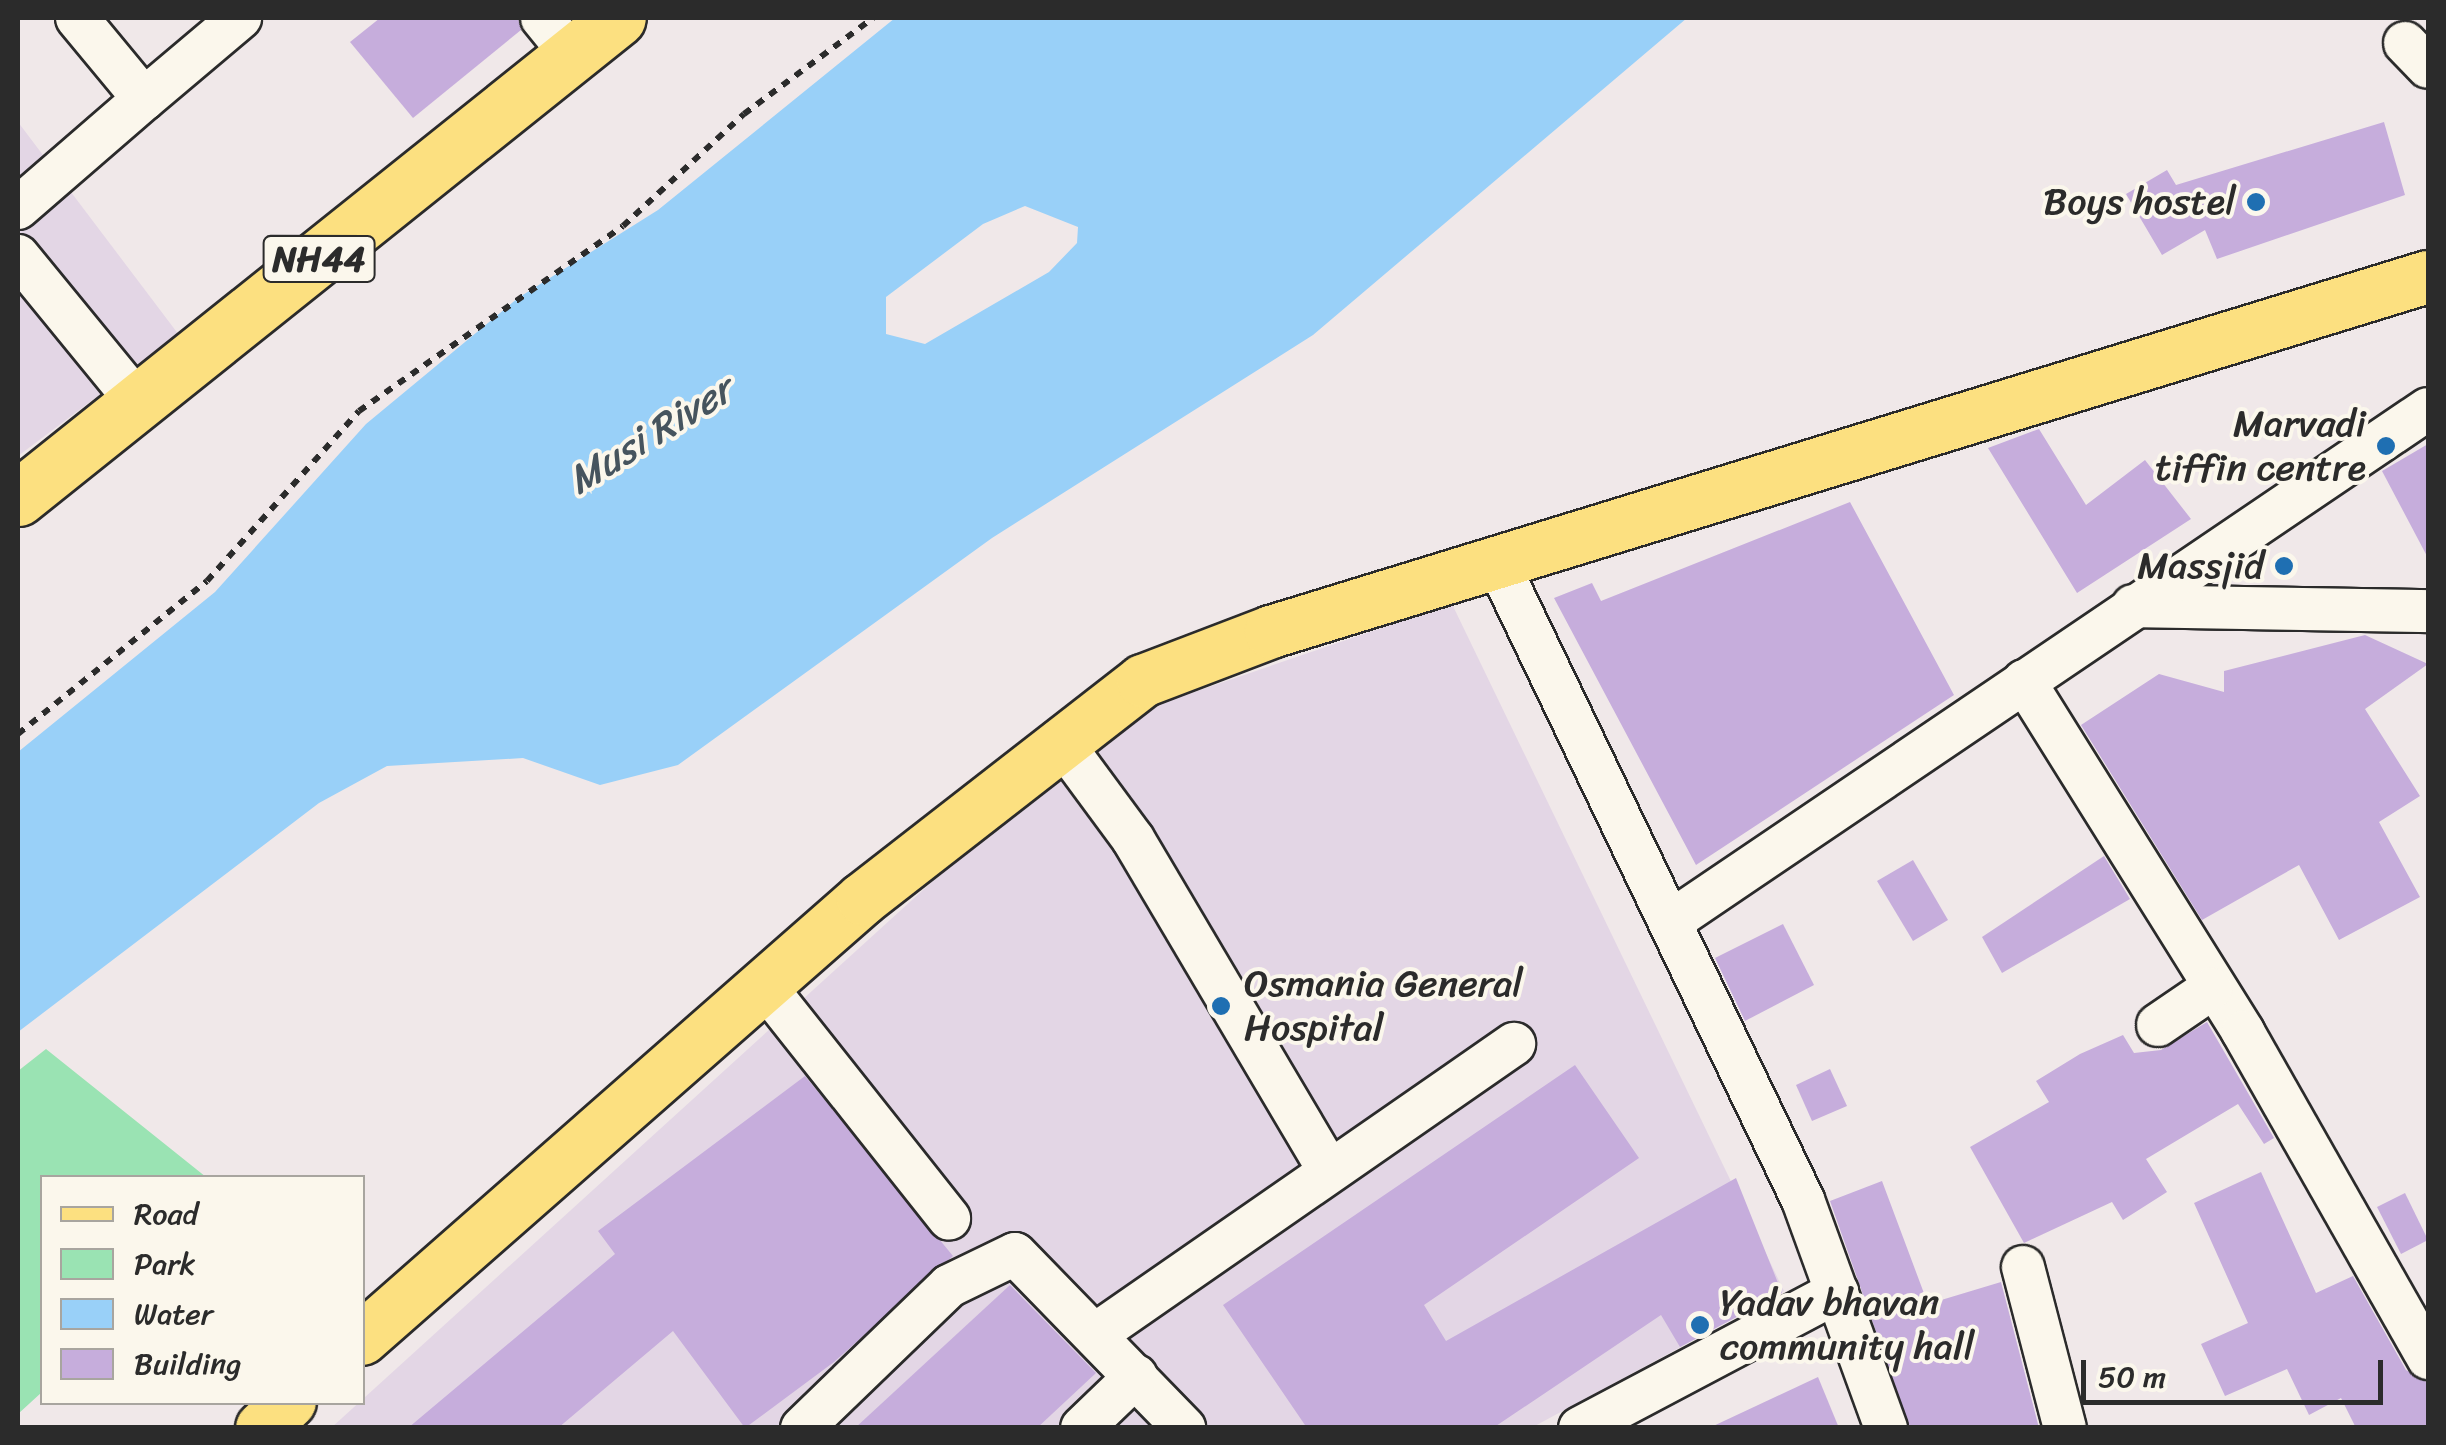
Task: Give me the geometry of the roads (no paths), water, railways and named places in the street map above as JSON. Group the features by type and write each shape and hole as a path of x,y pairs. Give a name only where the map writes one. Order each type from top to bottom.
{"highway":[{"name":"NH44","path":"18,498 140,404 557,36 618,18"}],"main road":[{"path":"365,1336 764,986 1060,740 1143,681 1497,562 2428,277"},
{"path":"262,1428 287,1405"}],"street":[{"path":"77,18 144,99"},
{"path":"18,208 240,18"},
{"path":"18,256 140,404"},
{"path":"1670,922 2428,409"},
{"path":"1497,562 1803,1200 1886,1428"},
{"path":"2133,606 2428,611"},
{"path":"2024,681 2428,1358"},
{"path":"1060,740 1133,839 1329,1170"},
{"path":"764,986 950,1218"},
{"path":"2158,1024 2211,989"},
{"path":"1096,1334 1514,1044"},
{"path":"802,1428 949,1286 992,1258 1015,1254 1038,1268 1184,1428"},
{"path":"2024,1267 2065,1428"},
{"path":"1580,1428 1836,1292"},
{"path":"1082,1428 1136,1376"}],"water":[{"name":"Musi River","path":"895,18 1687,18 1313,335 992,538 678,765 600,785 523,758 387,766 319,803 18,1032 18,752 215,592 366,424 518,298 658,210","holes":["1025,206 1078,227 1077,243 1049,272 925,344 886,334 886,297 983,224"]}],"place":[{"name":"Boys hostel","path":"2256,202"},
{"name":"Marvadi tiffin centre","path":"2386,446"},
{"name":"Massjid","path":"2284,566"},
{"name":"Osmania General Hospital","path":"1221,1006"},
{"name":"Yadav bhavan community hall","path":"1700,1325"}]}
